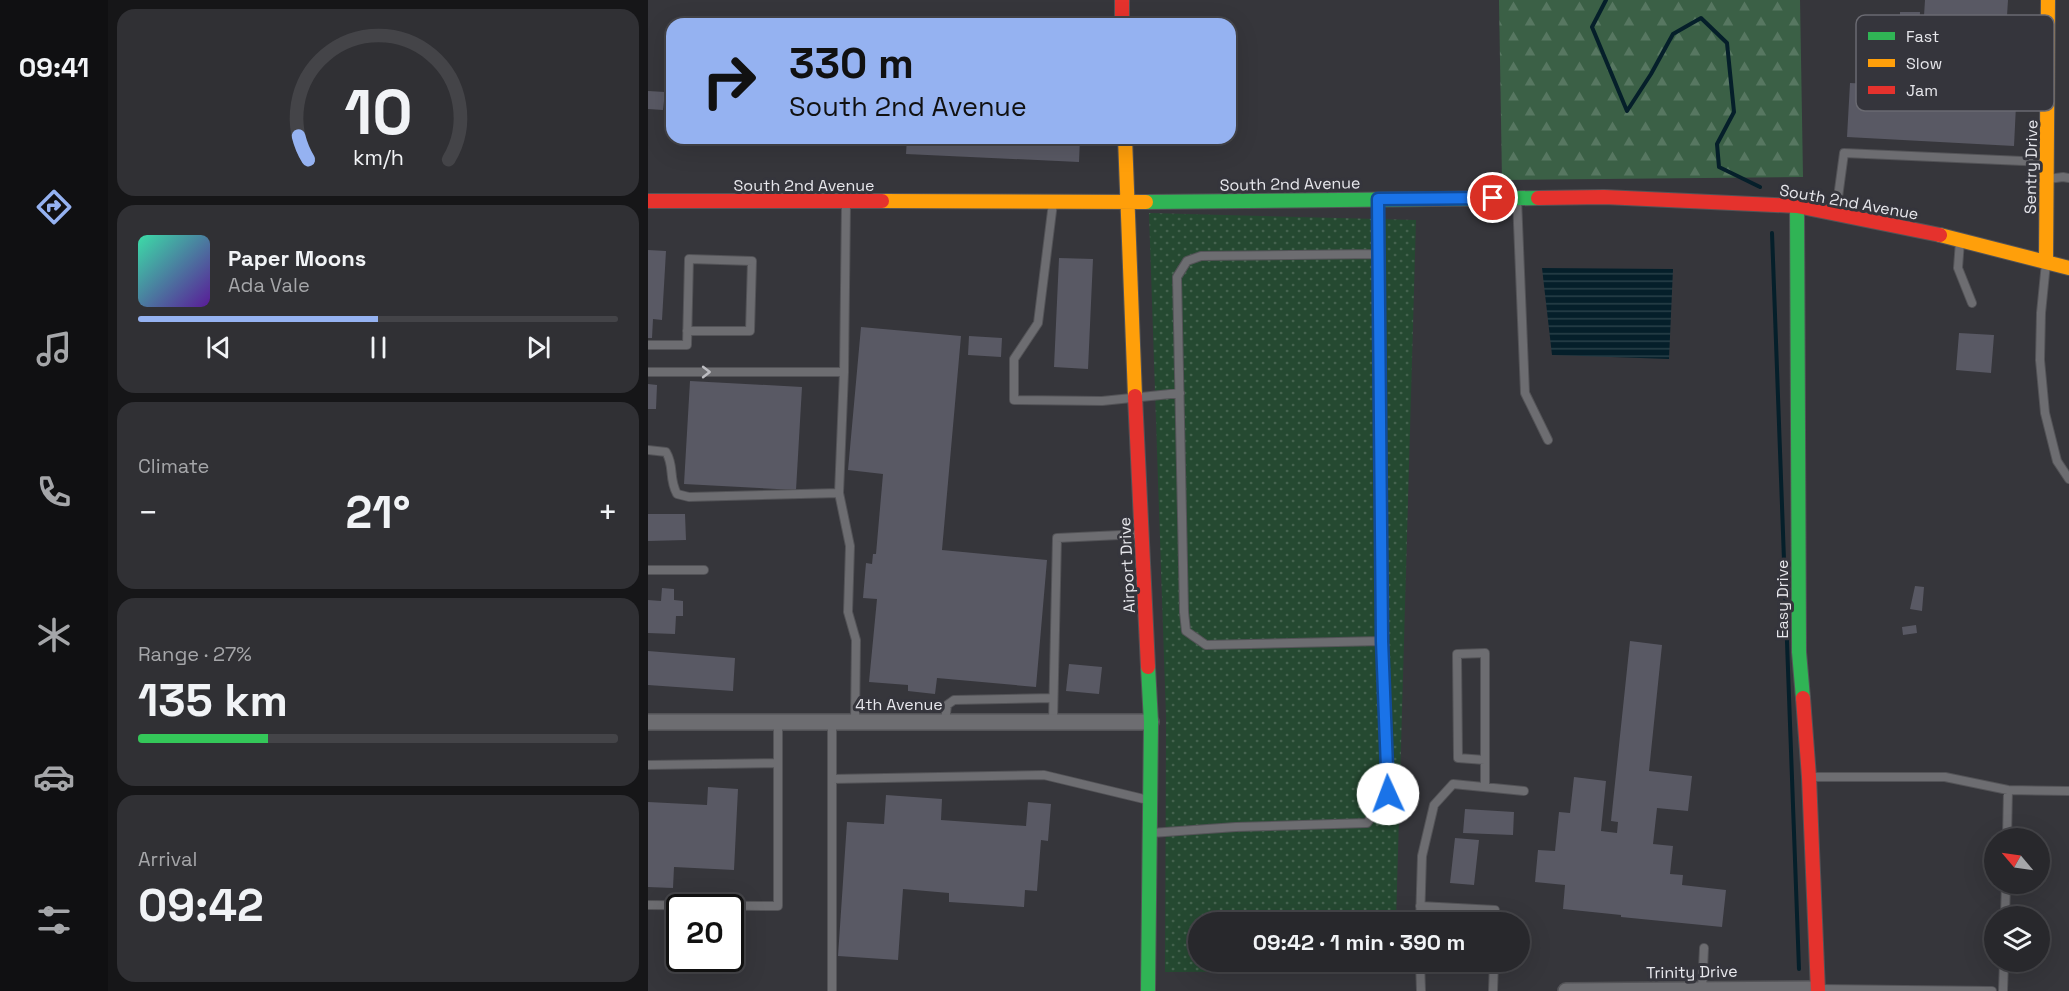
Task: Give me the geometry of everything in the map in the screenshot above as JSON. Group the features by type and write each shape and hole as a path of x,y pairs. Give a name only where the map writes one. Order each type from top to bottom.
{"street":[{"path":"1122,0 1122,18"},
{"name":"Sentry Drive","path":"2046,261 2047,111"},
{"name":"Airport Drive","path":"1125,144 1150,722 1148,991"},
{"name":"South 2nd Avenue","path":"648,201 1126,202 1604,197 1797,206 1960,239 2069,268"},
{"name":"Easy Drive","path":"1797,206 1799,652 1809,777 1817,990"},
{"name":"4th Avenue","path":"648,722 1150,722"},
{"name":"Trinity Drive","path":"1566,991 1817,990"}],"lane":[{"path":"1836,214 1844,153 2047,162"},
{"path":"2046,179 2069,178"},
{"path":"1516,198 1526,393 1548,440"},
{"path":"1150,833 1236,827 1367,823 1388,794 1382,641 1378,199"},
{"path":"846,201 844,372 839,493 850,546 848,612 856,640 855,722"},
{"path":"1053,202 1038,323 1014,359 1014,400 1102,401 1180,393"},
{"path":"1960,239 1958,268 1972,303"},
{"path":"1377,254 1201,256 1187,261 1177,277 1186,631 1206,645 1382,641"},
{"path":"648,345 687,345 687,331 689,259 752,261 750,331 687,331"},
{"path":"2046,261 2041,313 2040,360 2045,413 2057,461 2069,479"},
{"path":"648,372 844,372"},
{"path":"648,450 666,452 671,461 671,483 677,494 689,497 839,493"},
{"path":"1053,722 1057,538 1142,534"},
{"path":"648,570 704,570"},
{"path":"1485,760 1458,758 1457,654 1485,653 1485,760 1485,787"},
{"path":"945,722 947,705 954,700 1053,698"},
{"path":"648,905 778,906 778,722"},
{"path":"832,722 832,991"},
{"path":"648,765 778,763"},
{"path":"832,779 1044,775 1150,801"},
{"path":"1809,777 1945,777 2008,790 2069,791"},
{"path":"1420,912 1422,856 1434,805 1453,784 1524,791"},
{"path":"2007,828 2008,790"},
{"path":"1420,906 1495,910 1495,912"},
{"path":"1702,990 1704,948"},
{"path":"1420,972 1421,991"},
{"path":"1493,991 1494,972"},
{"path":"2003,991 2004,972"},
{"path":"1817,990 1992,991"}],"green space":[{"path":"1499,0 1800,0 1803,177 1502,180"},
{"path":"1149,213 1416,220 1396,912 1188,912 1188,972 1165,972 1166,717"}],"water":[{"path":"1542,268 1673,269 1669,359 1552,355"}],"building":[{"path":"1925,0 2008,0 2007,15 1924,15"},
{"path":"1900,12 1920,12 1920,15 1900,15"},
{"path":"1850,83 1856,83 1856,111 2016,111 2014,146 1847,137"},
{"path":"648,91 665,92 663,110 648,109"},
{"path":"907,144 1080,144 1079,162 906,154"},
{"path":"648,250 666,251 662,320 653,319 652,338 648,338"},
{"path":"1059,258 1093,259 1088,369 1054,367"},
{"path":"861,327 961,336 942,550 1047,560 1036,687 937,678 935,694 908,691 908,685 869,682 877,599 863,598 866,563 872,564 873,554 876,554 883,474 848,470"},
{"path":"1959,333 1994,335 1991,373 1956,370"},
{"path":"969,336 1002,338 1001,357 968,355"},
{"path":"690,381 802,387 796,490 684,484"},
{"path":"648,384 657,385 656,409 648,409"},
{"path":"648,514 685,514 686,540 648,541"},
{"path":"1915,586 1924,587 1922,611 1910,609"},
{"path":"662,588 674,589 674,600 683,601 683,616 676,616 675,634 648,633 648,600 661,601"},
{"path":"1916,625 1917,633 1903,635 1902,627"},
{"path":"1630,641 1662,645 1649,771 1692,776 1688,811 1657,808 1653,844 1673,846 1670,874 1683,875 1682,885 1726,890 1722,927 1563,909 1565,885 1535,882 1538,850 1555,851 1559,812 1570,813 1574,777 1606,781 1601,831 1617,833 1618,822 1611,821"},
{"path":"648,651 735,658 733,691 648,685"},
{"path":"1069,664 1102,667 1099,694 1066,691"},
{"path":"708,787 738,789 734,870 674,867 673,888 648,887 648,802 707,805"},
{"path":"886,795 942,799 941,820 1026,826 1028,802 1051,804 1048,841 1041,840 1037,891 1025,890 1024,907 949,902 949,893 903,889 898,960 838,956 847,822 884,824"},
{"path":"1465,809 1514,812 1513,835 1463,833"},
{"path":"1455,838 1479,840 1474,885 1450,883"}],"waterway":[{"path":"1606,0 1592,27 1627,111 1673,34 1701,18 1727,43 1734,112 1717,144 1719,167 1760,187"},
{"path":"1772,233 1799,969"}],"traffic: fast":[{"path":"1146,202 1538,198"},
{"path":"1797,206 1799,652 1803,698"},
{"path":"1148,667 1151,722 1148,991"}],"traffic: slow":[{"path":"2048,0 2048,15"},
{"path":"2046,261 2047,111"},
{"path":"1125,144 1135,396"},
{"path":"882,201 1146,202"},
{"path":"1940,235 2069,268"}],"traffic: jam":[{"path":"1122,0 1122,18"},
{"path":"1538,198 1604,197 1797,206 1940,235"},
{"path":"648,201 882,201"},
{"path":"1135,396 1148,667"},
{"path":"1803,698 1809,777 1818,991"}],"route":[{"path":"1388,794 1382,641 1378,199 1493,198"}]}
